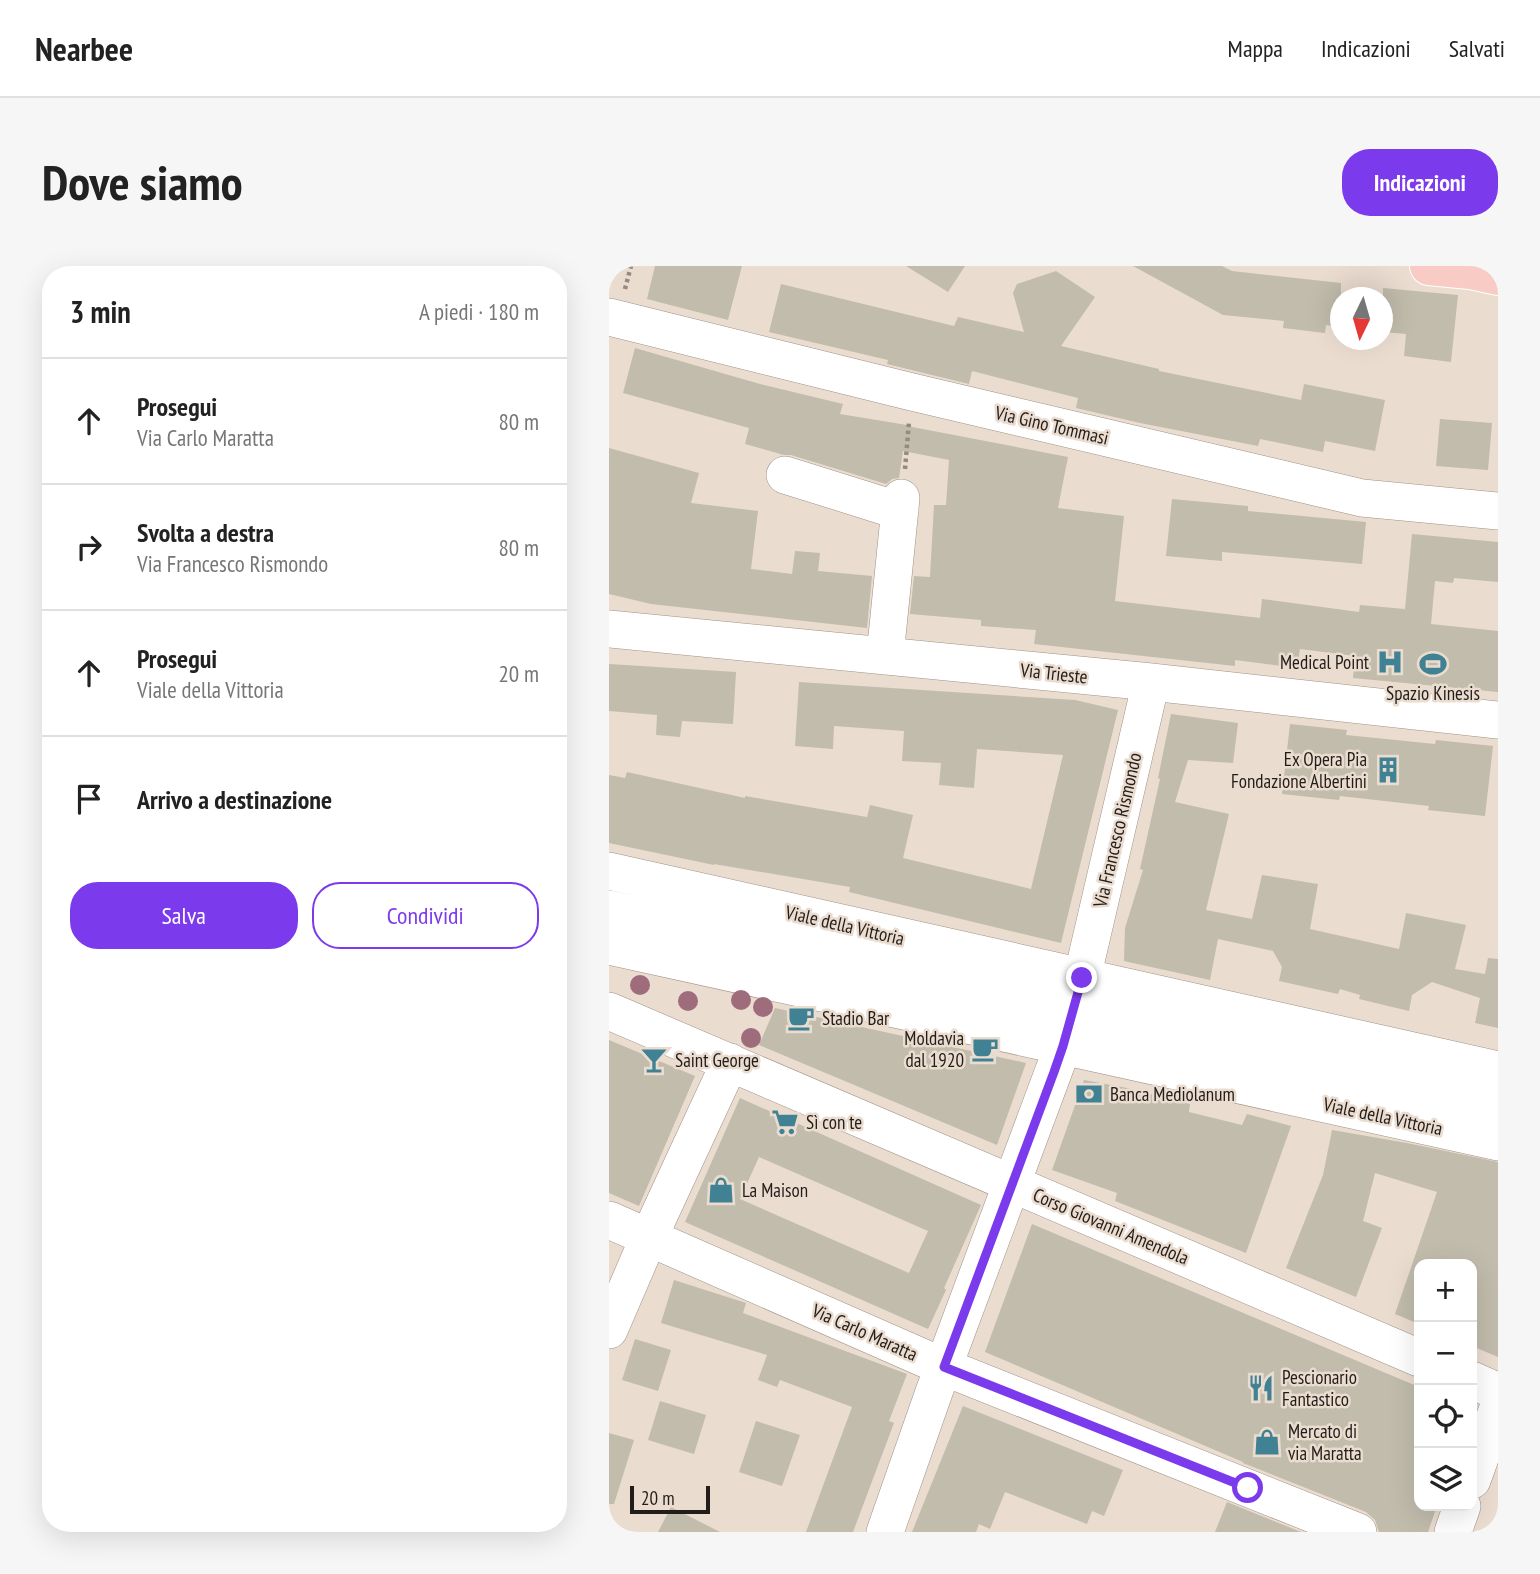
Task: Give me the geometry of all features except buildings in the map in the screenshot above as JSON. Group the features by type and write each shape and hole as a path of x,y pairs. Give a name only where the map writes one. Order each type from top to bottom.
{"main road":[{"path":"1429,266 1480,271"}],"street":[{"name":"Via Gino Tommasi","path":"610,332 926,395 1362,498 1498,511"},
{"path":"785,475 901,504 885,656"},
{"name":"Via Trieste","path":"609,629 1151,682 1498,720"},
{"name":"Via Francesco Rismondo","path":"885,1532 1072,1012 1151,682"},
{"name":"Viale della Vittoria","path":"609,871 1498,1142"},
{"name":"Viale della Vittoria","path":"609,909 1498,1105"},
{"name":"Viale della Vittoria","path":"609,946 1498,1070"},
{"name":"Corso Giovanni Amendola","path":"609,1012 1414,1356"},
{"path":"609,1330 730,1062"},
{"name":"Via Carlo Maratta","path":"609,1220 944,1367 1358,1532"},
{"path":"1477,1382 1498,1392"},
{"path":"1477,1466 1498,1408"},
{"path":"1453,1532 1460,1511"}],"path":[{"path":"905,462 910,419"}],"place":[{"name":"Medical Point","path":"1390,662"},
{"name":"Spazio Kinesis","path":"1433,664"},
{"name":"Ex Opera Pia Fondazione Albertini","path":"1388,770"},
{"name":"Stadio Bar","path":"801,1018"},
{"name":"Moldavia dal 1920","path":"985,1049"},
{"name":"Saint George","path":"654,1060"},
{"name":"Banca Mediolanum","path":"1089,1094"},
{"name":"Sì con te","path":"785,1122"},
{"name":"La Maison","path":"721,1190"},
{"name":"Pescionario Fantastico","path":"1261,1388"},
{"name":"Mercato di via Maratta","path":"1267,1442"}],"route":[{"path":"1082,978 1054,1072 944,1367 1248,1488"}]}
